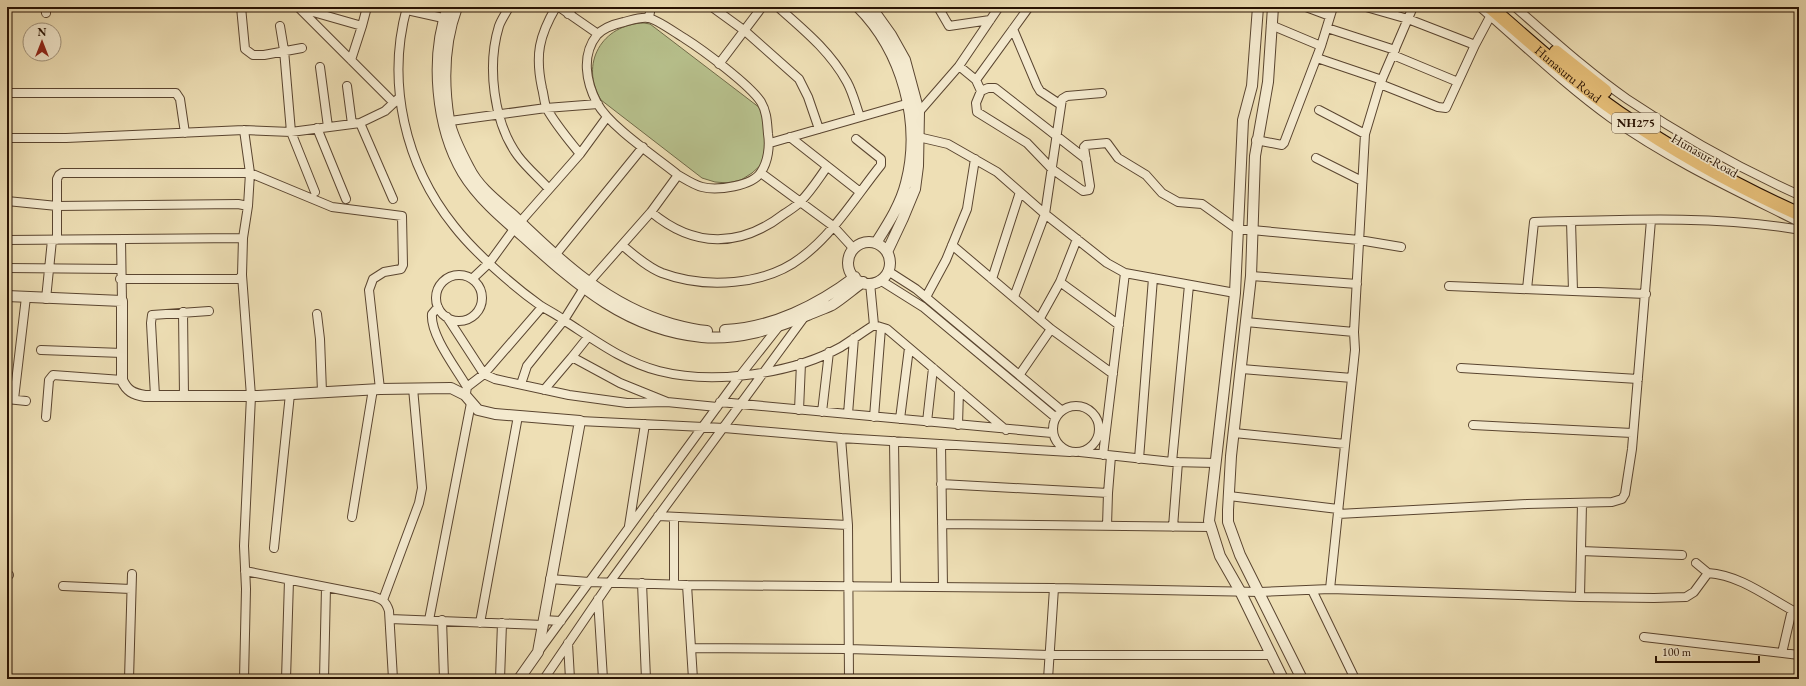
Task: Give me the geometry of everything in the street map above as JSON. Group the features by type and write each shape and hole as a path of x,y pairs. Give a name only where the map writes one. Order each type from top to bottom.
{"highway":[{"name":"Hunasur Road","path":"1494,10 1559,54 1624,105 1705,158 1764,189 1799,204"},
{"name":"Hunasuru Road","path":"1494,10 1553,61 1618,112 1702,165 1759,196 1799,214"}],"street":[{"path":"241,7 245,49 253,55 264,55 284,50 302,48"},
{"path":"298,7 362,26"},
{"path":"298,7 351,60 397,100"},
{"path":"351,60 367,7"},
{"path":"448,7 444,18 439,52 446,122 451,148 463,173 478,193 586,285 605,304 635,319 679,334 703,337 729,337 777,327 832,305 863,281"},
{"path":"446,122 446,54 452,19 456,7"},
{"path":"509,7 500,25 494,49 492,81 507,137 518,156 549,189"},
{"path":"580,154 546,108 538,54 544,27 558,7 598,34"},
{"path":"568,14 574,7"},
{"path":"649,17 651,7"},
{"path":"719,64 762,7"},
{"path":"778,7 817,41 833,61 847,83 860,117"},
{"path":"858,7 870,19 892,54 913,102 920,112"},
{"path":"871,7 891,35 905,60 913,102 915,136 915,189 887,252"},
{"path":"938,7 948,26 990,20"},
{"path":"876,243 894,213 906,184 920,112 960,66 999,7"},
{"path":"976,80 1029,7"},
{"path":"1258,7 1252,86 1243,120 1235,293 1210,511 1211,527 1220,556 1240,591 1283,679"},
{"path":"1273,7 1268,82 1256,140 1251,276 1234,433 1228,522 1240,555 1260,592 1302,679"},
{"path":"1306,7 1330,16"},
{"path":"1256,140 1282,145 1317,58 1333,7"},
{"path":"1366,7 1408,19 1475,45"},
{"path":"1330,589 1355,350 1354,332 1365,134 1381,82 1413,7"},
{"path":"1480,7 1494,10 1572,87 1611,118 1698,173 1799,223 1795,229 1759,223 1651,220 1534,222 1527,289"},
{"path":"1515,7 1627,98 1710,151 1799,196"},
{"path":"444,18 407,8 398,60 397,100 408,139 419,171 435,200 454,227 490,262 542,306 621,358 660,371 703,377 739,377 801,363 829,352 877,326 887,329 1006,430"},
{"path":"717,9 745,31 799,79 808,98 819,129"},
{"path":"1317,58 1381,82 1443,109 1446,108 1475,45 1494,10"},
{"path":"649,17 685,39 719,64 760,102 766,114 770,143 761,173 746,182 727,189 702,187 678,175 607,118 588,84 587,56 598,34 612,26 636,18 649,17"},
{"path":"1272,25 1321,46"},
{"path":"280,26 284,50 291,132 315,192"},
{"path":"1327,28 1394,53 1458,82"},
{"path":"1013,29 1037,86 1040,90 1061,105"},
{"path":"960,66 976,80 981,91"},
{"path":"320,67 328,127"},
{"path":"347,86 356,124 393,199"},
{"path":"1086,159 995,88 988,88 981,91 976,103 977,112 1027,143 1052,170 1083,191 1089,190 1090,186 1086,159 1084,147 1086,145 1107,143 1118,158 1146,175 1162,193 1178,202 1202,204 1238,230 1359,240 1401,247"},
{"path":"7,93 176,93 180,99 185,133"},
{"path":"1014,297 1045,214 1062,99 1067,96 1102,93"},
{"path":"7,138 66,138 244,130 291,132 356,124 385,111 397,100"},
{"path":"770,143 913,102"},
{"path":"446,122 546,108 598,104"},
{"path":"1319,110 1365,134"},
{"path":"472,279 490,262 517,226 580,154 607,118"},
{"path":"317,128 346,199"},
{"path":"244,130 250,173 248,206 243,238 242,275 251,396 244,546 244,679"},
{"path":"915,136 948,144 997,172 1045,214 1107,263 1125,273 1235,293"},
{"path":"790,137 860,192"},
{"path":"622,245 641,261 661,272 705,283 728,283 780,270 801,258 820,242 881,165 881,159 856,139"},
{"path":"553,258 643,147"},
{"path":"1316,158 1362,181"},
{"path":"926,297 952,245 967,209 975,160"},
{"path":"651,212 665,224 691,236 717,240 746,236 772,223 800,202 827,167"},
{"path":"46,299 55,240 57,179 62,173 250,173 332,207 402,216 401,269 384,272 373,279 369,290 376,389 352,517"},
{"path":"761,173 833,226 854,249"},
{"path":"521,384 527,366 564,320 586,285 651,212 678,175"},
{"path":"992,279 1020,192"},
{"path":"7,202 57,206 238,204 248,206"},
{"path":"1229,496 1338,512 1582,503 1617,501 1622,498 1625,494 1632,448 1632,433 1646,294 1651,220"},
{"path":"1571,221 1573,291"},
{"path":"7,240 243,238"},
{"path":"1040,318 1060,282 1077,239"},
{"path":"120,240 122,380 125,388 133,394 155,396 251,396 376,389 451,388 468,395"},
{"path":"874,417 877,326 863,281 851,272 848,260 854,249 864,243 876,243 887,252 890,264 888,271 880,280"},
{"path":"952,245 1040,318 1051,329 1113,374"},
{"path":"7,268 120,269"},
{"path":"888,271 926,297 1020,374 1061,410"},
{"path":"1107,526 1107,456 1113,374 1125,273"},
{"path":"120,279 239,279 242,275"},
{"path":"447,317 458,321 470,319 479,311 483,299 480,288 472,279 463,275 453,276 444,280 436,298 438,307 447,317 484,374 495,378 569,395 628,403 667,402 740,404 1006,430 1052,433"},
{"path":"1251,276 1357,284"},
{"path":"1139,459 1153,278"},
{"path":"586,285 658,320 705,331 730,330 755,326 787,316 812,305 837,291 863,281 880,280 923,307 1055,417"},
{"path":"1060,282 1119,325"},
{"path":"1173,527 1175,462 1189,285"},
{"path":"1449,286 1646,294"},
{"path":"7,296 46,299 122,301"},
{"path":"26,297 10,399 26,401"},
{"path":"544,679 610,582 724,428 812,305"},
{"path":"429,620 468,395 542,306"},
{"path":"438,307 432,314 431,322 468,395 478,410 518,416 580,421 724,428 841,438 1080,452 1175,462 1216,463"},
{"path":"155,396 152,315 209,311"},
{"path":"183,312 184,396"},
{"path":"317,314 320,339 322,392"},
{"path":"518,679 739,377 787,316"},
{"path":"1246,322 1354,332"},
{"path":"1020,374 1051,329"},
{"path":"544,390 588,337"},
{"path":"848,414 854,338"},
{"path":"900,419 908,348"},
{"path":"42,350 122,353"},
{"path":"822,412 829,352"},
{"path":"572,357 620,382 667,402"},
{"path":"799,410 801,363"},
{"path":"927,422 933,368"},
{"path":"1461,368 1638,380"},
{"path":"1242,369 1352,378"},
{"path":"46,417 49,380 52,375 122,380"},
{"path":"383,600 420,503 422,488 413,388"},
{"path":"958,425 959,390"},
{"path":"274,548 290,394"},
{"path":"1070,452 1058,445 1052,433 1052,425 1055,417 1061,410 1070,406 1080,405 1095,415 1099,424 1099,433 1095,442 1088,449 1080,452"},
{"path":"480,623 518,416"},
{"path":"538,652 550,579 580,421"},
{"path":"628,529 645,424"},
{"path":"1473,425 1632,433"},
{"path":"1234,433 1345,444"},
{"path":"841,438 848,525 849,679"},
{"path":"894,441 896,586"},
{"path":"941,444 943,587"},
{"path":"941,484 1108,493"},
{"path":"1580,597 1582,503"},
{"path":"658,516 848,525"},
{"path":"674,517 674,584"},
{"path":"942,524 1211,527"},
{"path":"1581,551 1682,555"},
{"path":"1696,563 1708,573 1719,574 1741,582 1796,612 1782,653"},
{"path":"245,572 372,596 383,600 387,604 390,619 393,679"},
{"path":"550,579 589,582 674,584 1260,592 1330,589 1580,597 1686,597 1694,592 1708,573"},
{"path":"129,679 132,574"},
{"path":"286,679 289,580"},
{"path":"642,583 646,679"},
{"path":"687,584 693,679"},
{"path":"63,586 131,589"},
{"path":"324,679 326,587"},
{"path":"1048,679 1054,588"},
{"path":"1312,590 1355,679"},
{"path":"598,599 603,679"},
{"path":"390,619 442,620 502,624 561,621"},
{"path":"442,620 444,679"},
{"path":"500,679 502,624"},
{"path":"1644,637 1799,655"},
{"path":"568,643 570,679"},
{"path":"691,648 848,649 1049,655 1272,655"}],"green space":[{"path":"644,23 650,24 760,108 770,132 762,164 752,173 741,180 728,183 715,182 702,178 601,100 595,86 593,73 594,60 598,48 606,38 616,30 629,25"}]}
